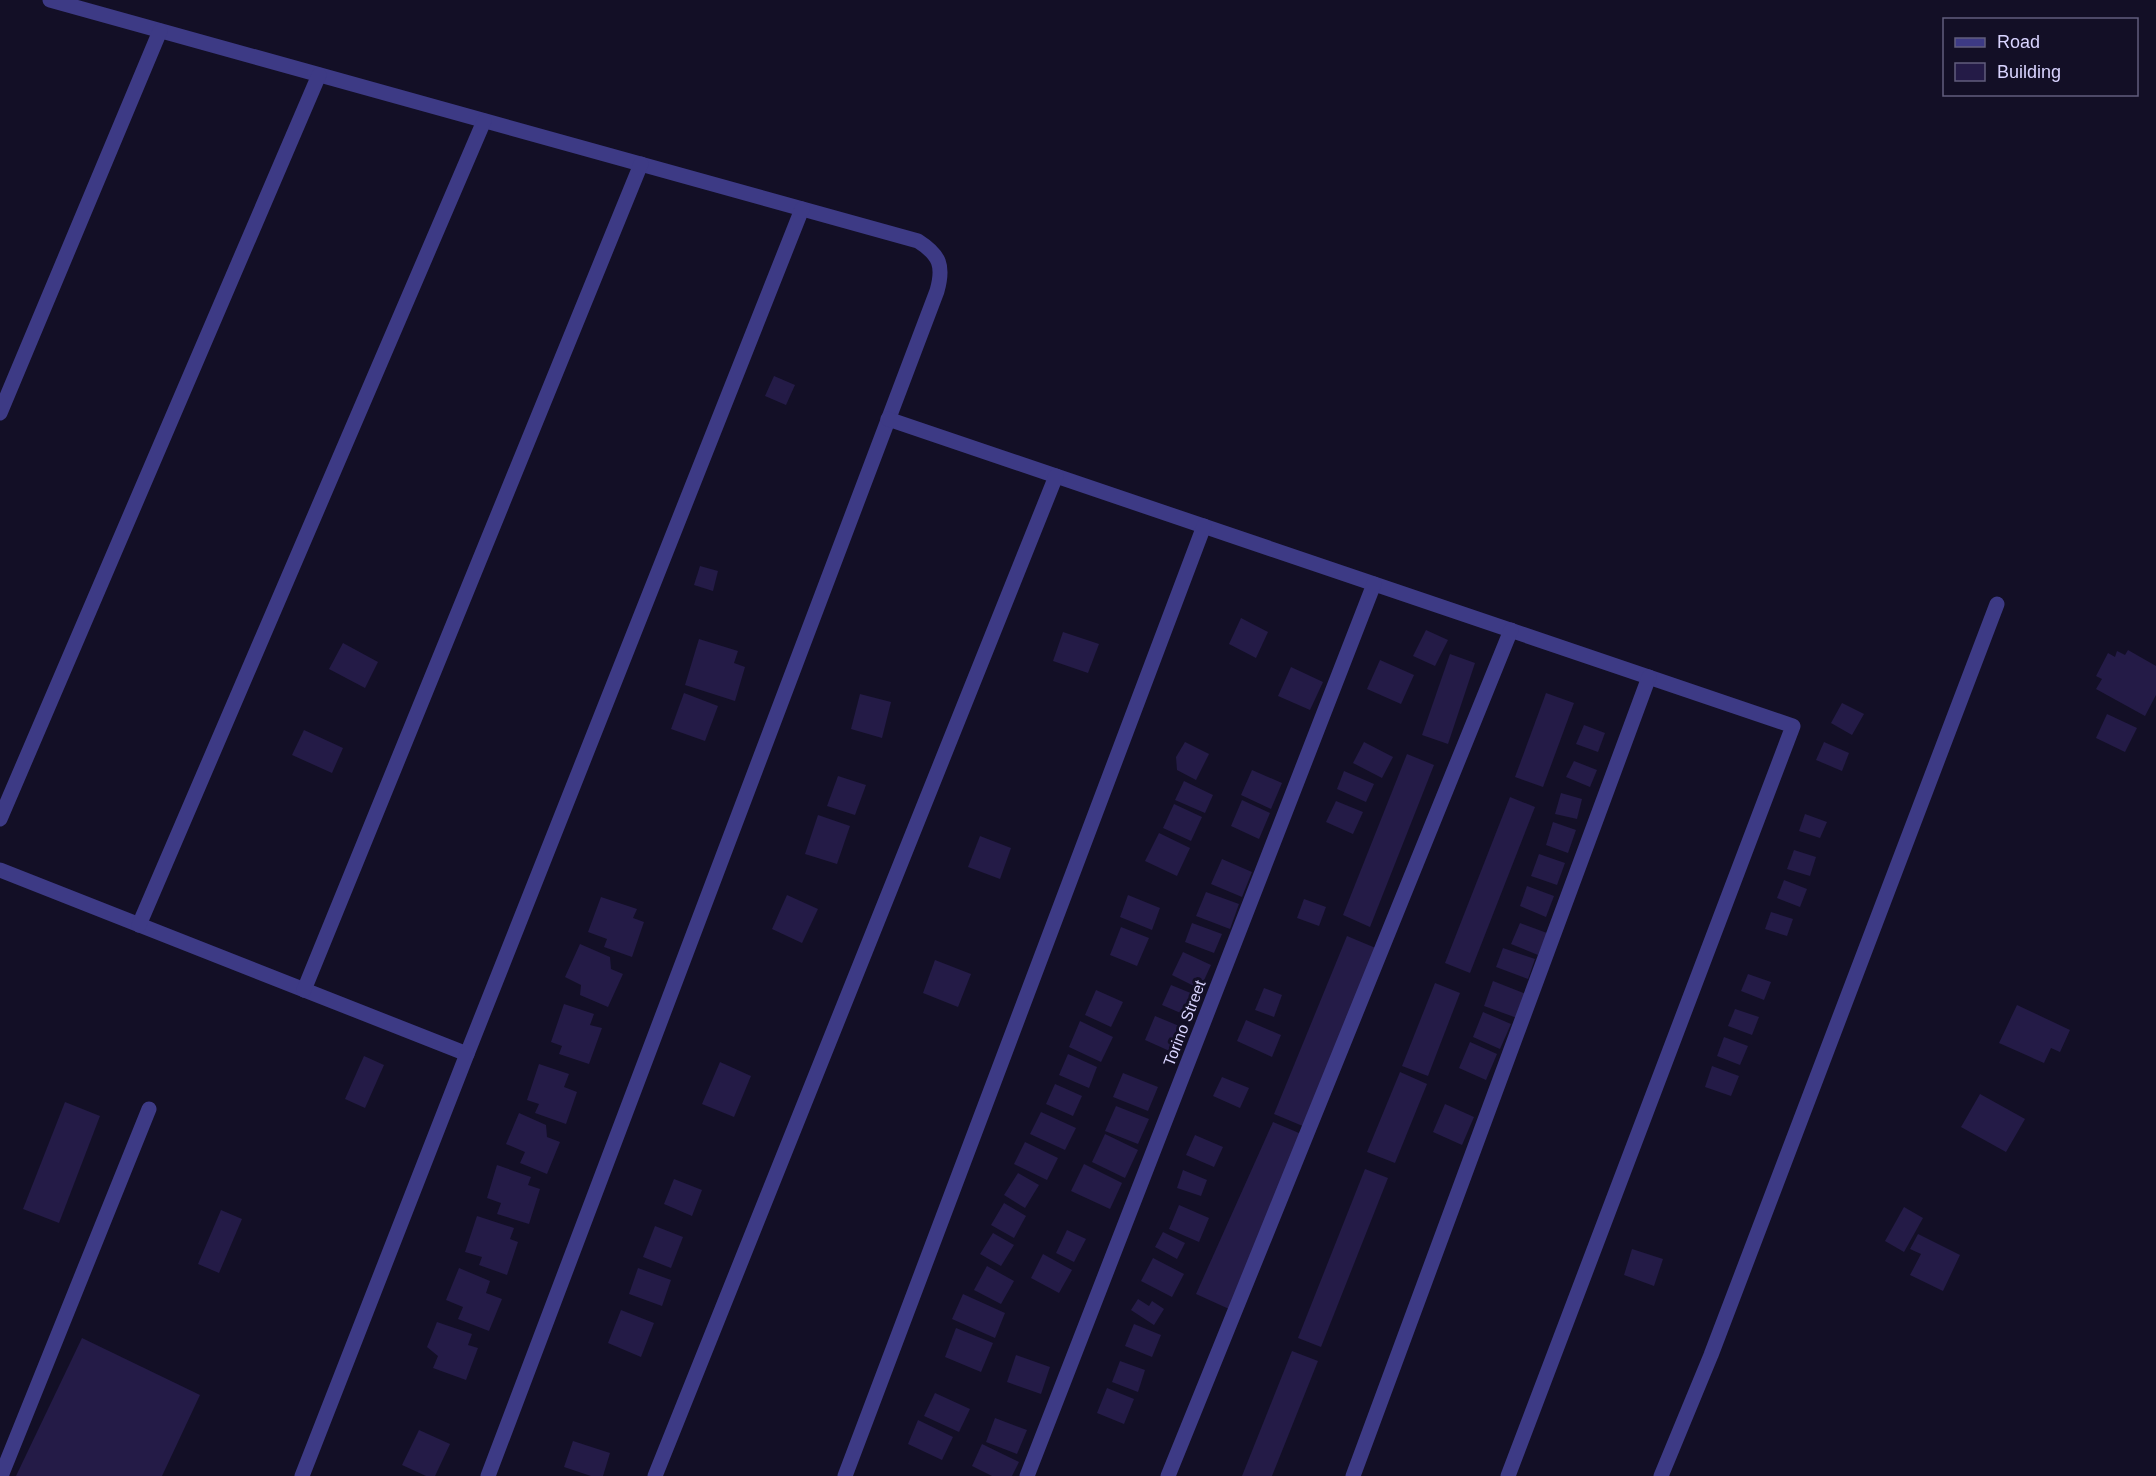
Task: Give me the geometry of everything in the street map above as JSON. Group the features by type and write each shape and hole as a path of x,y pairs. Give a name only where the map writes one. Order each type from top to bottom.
{"street":[{"path":"50,0 918,241 930,249 939,261 942,275 937,291 488,1476"},
{"path":"0,413 160,31"},
{"path":"0,819 320,75"},
{"path":"138,925 484,121"},
{"path":"304,990 641,164"},
{"path":"302,1476 802,209"},
{"path":"888,419 1793,726 1508,1476"},
{"path":"655,1476 1056,476"},
{"path":"845,1476 1204,526"},
{"name":"Torino Street","path":"1027,1476 1374,584"},
{"path":"1661,1476 1716,1344 1997,604"},
{"path":"1168,1476 1511,630"},
{"path":"1353,1476 1649,677"},
{"path":"0,870 467,1054"},
{"path":"1,1476 149,1109"}],"building":[{"path":"774,376 795,385 786,405 765,396"},
{"path":"700,566 718,571 713,591 694,585"},
{"path":"1241,618 1268,632 1256,658 1229,644"},
{"path":"1426,630 1448,640 1435,666 1413,656"},
{"path":"1063,632 1099,644 1088,673 1053,661"},
{"path":"699,639 738,651 734,663 745,667 735,701 685,685"},
{"path":"343,643 378,662 365,688 329,669"},
{"path":"2128,650 2156,666 2156,695 2145,716 2096,689 2102,679 2096,676 2108,653 2115,657 2117,651 2125,655"},
{"path":"1450,654 1475,663 1448,744 1422,735"},
{"path":"1380,660 1414,675 1401,704 1367,689"},
{"path":"1291,667 1323,682 1310,710 1278,696"},
{"path":"684,693 718,706 705,741 671,729"},
{"path":"1546,693 1574,703 1543,787 1515,777"},
{"path":"860,694 891,702 882,738 851,729"},
{"path":"1842,703 1864,714 1852,735 1831,723"},
{"path":"2107,714 2137,728 2125,752 2096,738"},
{"path":"1584,725 1605,733 1598,752 1576,744"},
{"path":"304,730 343,748 332,773 292,755"},
{"path":"1185,742 1209,754 1196,780 1177,770 1176,757"},
{"path":"1364,742 1393,757 1382,778 1353,763"},
{"path":"1824,742 1849,753 1842,771 1816,760"},
{"path":"1407,754 1434,765 1370,927 1343,915"},
{"path":"1574,761 1597,770 1590,787 1566,777"},
{"path":"1252,770 1282,783 1271,809 1241,795"},
{"path":"1344,771 1374,784 1366,802 1337,789"},
{"path":"838,776 866,785 855,815 827,806"},
{"path":"1184,781 1213,795 1205,813 1175,800"},
{"path":"1561,793 1582,799 1577,819 1555,814"},
{"path":"1510,797 1535,807 1470,973 1445,963"},
{"path":"1242,800 1270,813 1259,839 1231,826"},
{"path":"1336,801 1363,812 1353,834 1326,822"},
{"path":"1174,804 1202,817 1191,841 1163,828"},
{"path":"1805,814 1827,822 1820,838 1799,831"},
{"path":"818,815 850,826 837,864 805,854"},
{"path":"1553,822 1576,830 1568,853 1546,845"},
{"path":"1159,833 1190,848 1177,876 1145,861"},
{"path":"980,836 1011,848 1000,879 968,867"},
{"path":"1794,850 1816,857 1810,876 1787,869"},
{"path":"1539,854 1565,863 1557,885 1531,876"},
{"path":"1222,859 1252,872 1242,897 1211,884"},
{"path":"1784,880 1807,889 1800,907 1777,898"},
{"path":"1527,886 1554,896 1546,917 1520,906"},
{"path":"1206,892 1239,904 1230,929 1196,916"},
{"path":"787,895 818,909 802,943 772,929"},
{"path":"1128,895 1160,908 1152,930 1120,917"},
{"path":"601,897 637,909 633,918 644,922 632,957 604,947 607,939 588,932"},
{"path":"1304,899 1326,907 1319,926 1297,918"},
{"path":"1771,912 1793,919 1787,936 1765,929"},
{"path":"1192,923 1222,934 1214,953 1185,942"},
{"path":"1520,923 1547,933 1538,955 1511,944"},
{"path":"1121,927 1149,938 1137,966 1110,955"},
{"path":"1347,936 1378,949 1305,1127 1274,1114"},
{"path":"580,944 610,957 611,969 623,974 608,1007 580,995 581,985 565,977"},
{"path":"1503,948 1535,959 1528,979 1496,967"},
{"path":"1183,952 1211,965 1200,989 1172,975"},
{"path":"935,960 971,974 958,1007 923,993"},
{"path":"1748,974 1771,982 1764,1000 1741,991"},
{"path":"1493,981 1526,994 1517,1018 1484,1006"},
{"path":"1435,983 1460,993 1428,1076 1402,1066"},
{"path":"1171,985 1198,996 1190,1017 1162,1005"},
{"path":"1264,988 1282,995 1274,1017 1255,1010"},
{"path":"1096,990 1123,1002 1111,1027 1085,1015"},
{"path":"564,1004 594,1014 590,1025 602,1028 589,1064 559,1054 562,1046 551,1042"},
{"path":"2017,1005 2070,1030 2060,1052 2051,1048 2044,1063 1999,1043"},
{"path":"1735,1009 1759,1017 1752,1035 1728,1026"},
{"path":"1483,1012 1511,1024 1500,1049 1473,1037"},
{"path":"1155,1016 1184,1028 1174,1053 1145,1040"},
{"path":"1246,1020 1281,1035 1272,1057 1237,1041"},
{"path":"1080,1021 1113,1037 1101,1062 1069,1047"},
{"path":"1724,1037 1748,1046 1740,1065 1717,1056"},
{"path":"1470,1042 1497,1054 1486,1080 1459,1068"},
{"path":"1068,1054 1097,1067 1089,1088 1059,1075"},
{"path":"364,1056 384,1065 365,1108 345,1099"},
{"path":"720,1062 751,1076 734,1117 702,1104"},
{"path":"539,1064 569,1074 564,1087 577,1092 566,1124 535,1113 539,1104 527,1100"},
{"path":"1712,1066 1739,1076 1731,1096 1705,1087"},
{"path":"1400,1072 1427,1084 1395,1163 1367,1152"},
{"path":"1123,1073 1158,1087 1148,1111 1113,1097"},
{"path":"1222,1077 1249,1088 1240,1108 1213,1096"},
{"path":"1055,1084 1082,1096 1073,1116 1046,1104"},
{"path":"1980,1094 2025,1119 2006,1152 1961,1127"},
{"path":"65,1102 100,1116 59,1223 23,1209"},
{"path":"1445,1104 1474,1117 1462,1145 1433,1132"},
{"path":"1116,1106 1149,1119 1138,1144 1105,1131"},
{"path":"1041,1112 1076,1128 1065,1150 1030,1134"},
{"path":"519,1113 546,1125 547,1137 560,1142 547,1174 520,1163 525,1152 506,1144"},
{"path":"1273,1122 1306,1136 1229,1309 1196,1294"},
{"path":"1105,1134 1138,1150 1125,1178 1092,1162"},
{"path":"1195,1135 1223,1147 1214,1167 1186,1155"},
{"path":"1025,1142 1058,1158 1047,1180 1014,1164"},
{"path":"1084,1164 1122,1183 1110,1209 1071,1191"},
{"path":"497,1165 531,1177 528,1185 540,1189 529,1224 497,1214 501,1203 487,1198"},
{"path":"1365,1169 1388,1178 1321,1347 1298,1338"},
{"path":"1183,1170 1207,1180 1201,1196 1177,1188"},
{"path":"1018,1173 1039,1185 1025,1208 1004,1195"},
{"path":"674,1179 702,1190 692,1216 664,1204"},
{"path":"1004,1203 1026,1216 1014,1238 991,1225"},
{"path":"1179,1205 1209,1218 1199,1242 1169,1229"},
{"path":"1904,1207 1923,1218 1904,1252 1885,1241"},
{"path":"221,1210 242,1219 219,1273 198,1264"},
{"path":"477,1216 514,1228 510,1239 518,1242 507,1275 479,1265 482,1257 465,1252"},
{"path":"655,1226 683,1237 671,1268 643,1257"},
{"path":"1067,1230 1086,1239 1074,1262 1056,1253"},
{"path":"1163,1232 1185,1243 1177,1259 1155,1247"},
{"path":"993,1233 1014,1245 1001,1266 980,1254"},
{"path":"1918,1234 1960,1255 1943,1291 1910,1275 1921,1254 1910,1249"},
{"path":"1632,1249 1663,1259 1654,1286 1624,1275"},
{"path":"1043,1254 1072,1270 1059,1293 1031,1278"},
{"path":"1153,1258 1184,1274 1172,1297 1141,1281"},
{"path":"987,1266 1014,1281 1001,1304 974,1290"},
{"path":"459,1268 490,1281 486,1293 502,1299 489,1331 458,1319 463,1307 446,1300"},
{"path":"638,1268 671,1280 662,1306 629,1294"},
{"path":"963,1294 1005,1313 995,1338 952,1319"},
{"path":"1138,1299 1149,1306 1152,1301 1164,1309 1154,1325 1131,1310"},
{"path":"621,1310 654,1323 641,1357 608,1343"},
{"path":"437,1322 472,1334 468,1345 478,1348 466,1380 433,1368 438,1356 427,1347"},
{"path":"1134,1324 1161,1335 1152,1357 1125,1346"},
{"path":"956,1328 993,1343 981,1372 945,1357"},
{"path":"82,1338 200,1395 162,1476 16,1476"},
{"path":"1292,1351 1318,1361 1272,1476 1242,1476"},
{"path":"1016,1355 1050,1367 1041,1394 1007,1382"},
{"path":"1120,1361 1145,1370 1138,1392 1112,1382"},
{"path":"1107,1388 1134,1399 1124,1424 1097,1413"},
{"path":"935,1393 970,1409 959,1432 924,1416"},
{"path":"995,1418 1027,1430 1017,1454 986,1442"},
{"path":"918,1420 953,1437 942,1460 908,1444"},
{"path":"419,1430 450,1444 435,1476 426,1476 402,1465"},
{"path":"573,1441 610,1453 603,1476 591,1476 564,1467"},
{"path":"982,1444 1019,1462 1012,1476 992,1476 972,1466"}]}
